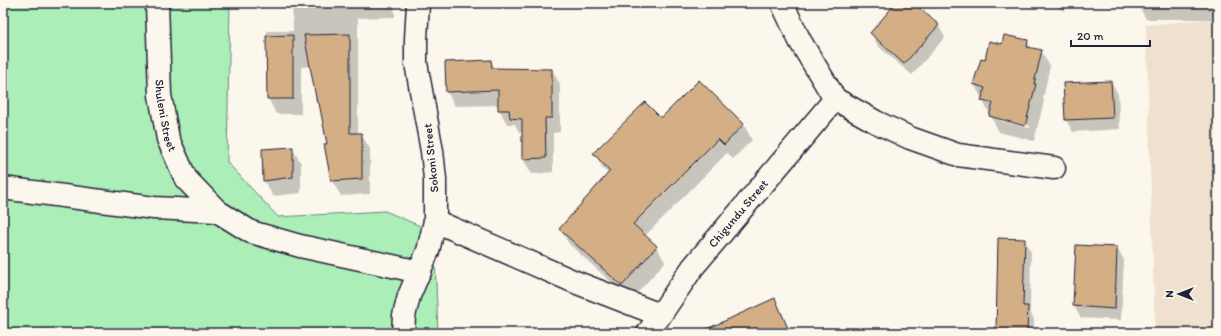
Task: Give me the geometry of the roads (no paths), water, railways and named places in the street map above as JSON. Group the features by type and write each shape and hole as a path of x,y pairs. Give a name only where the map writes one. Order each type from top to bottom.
{"street":[{"name":"Shuleni Street","path":"157,3 160,95 168,139 186,180 217,211 251,232 300,246 420,272"},
{"name":"Sokoni Street","path":"402,333 409,296 428,251 435,221 435,179 432,151 416,63 418,3"},
{"path":"782,3 800,41 835,99 876,122 910,138 958,155 1054,168"},
{"name":"Chigundu Street","path":"648,333 693,267 835,99"},
{"name":"Shuleni Street","path":"3,188 154,208 217,211"},
{"path":"435,221 575,282 660,315"}]}
